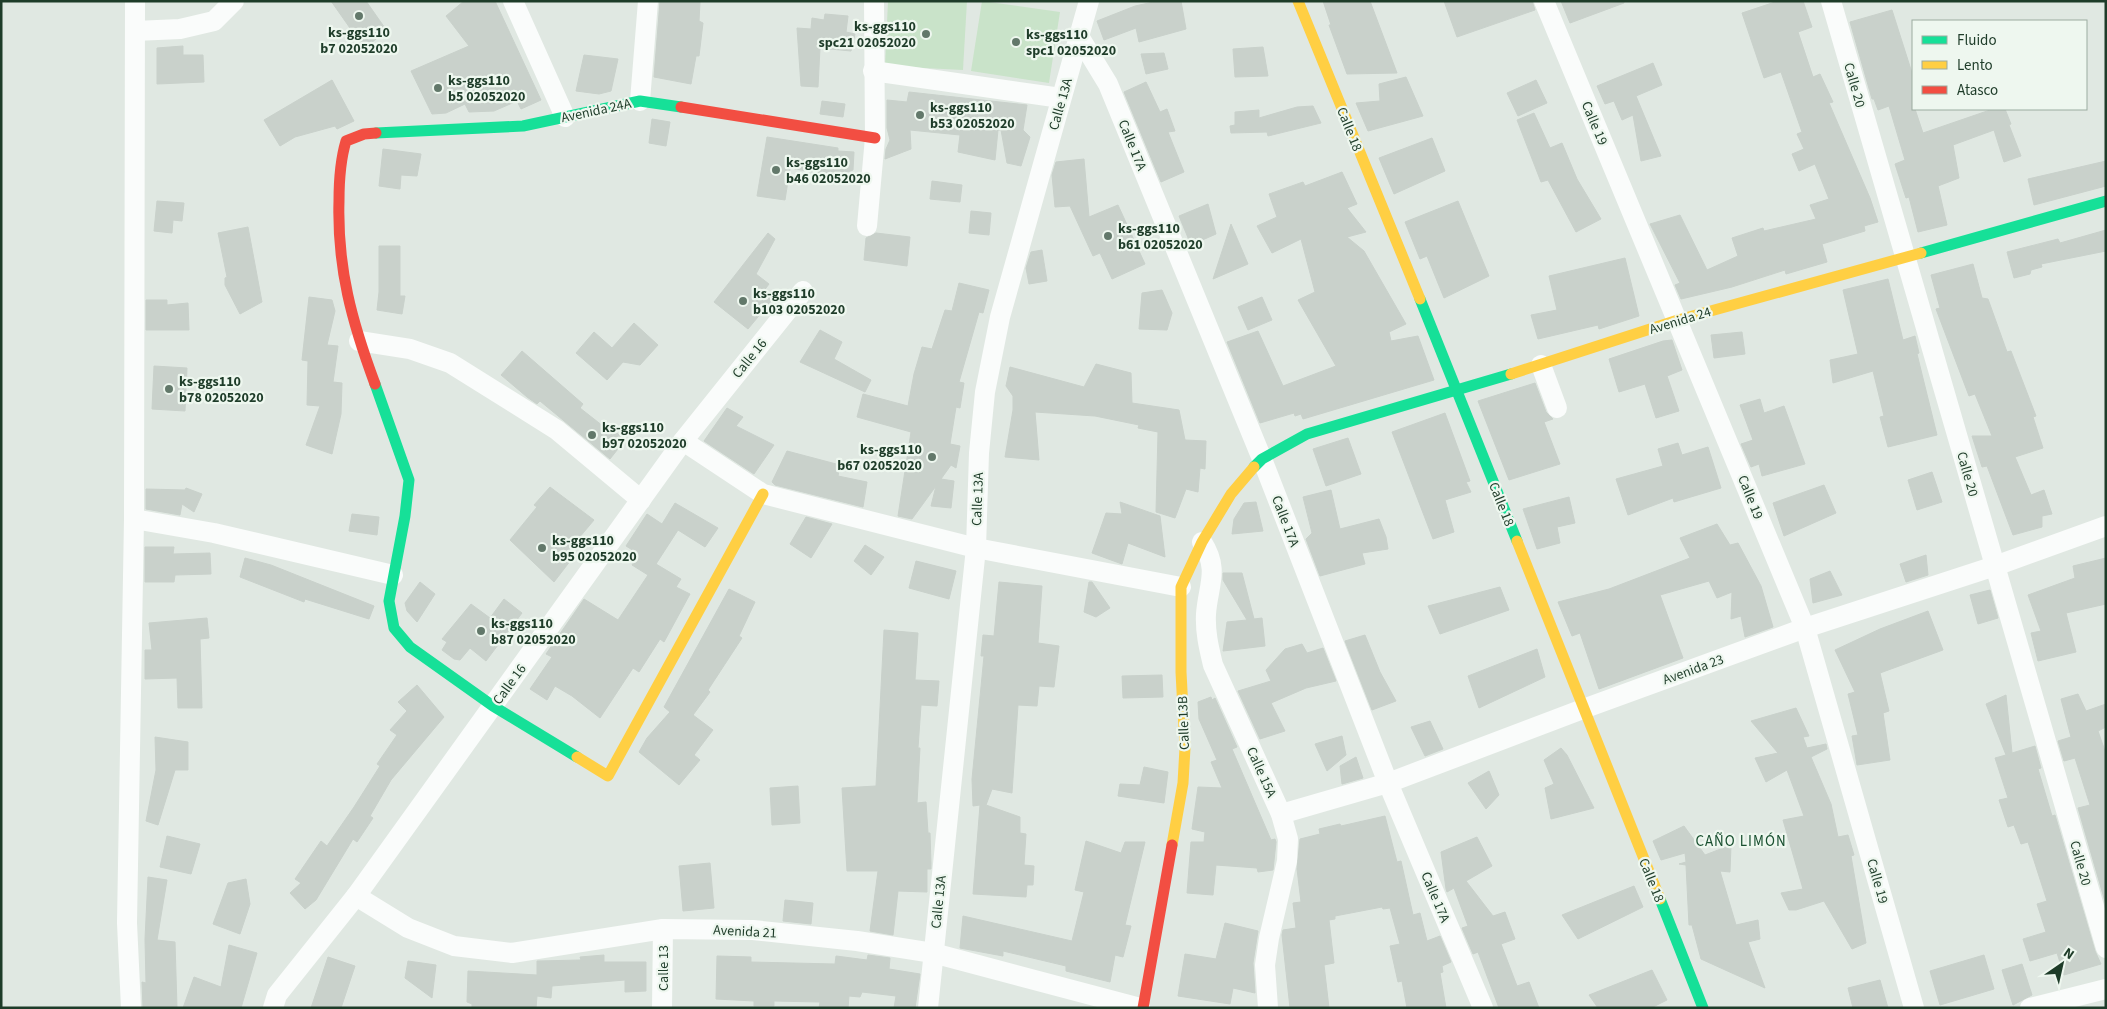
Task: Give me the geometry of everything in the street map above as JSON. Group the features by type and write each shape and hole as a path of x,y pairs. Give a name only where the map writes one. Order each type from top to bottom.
{"street":[{"path":"131,1008 127,923 134,520 135,1"},
{"path":"135,31 180,28 214,21 234,1"},
{"path":"513,1 565,117"},
{"path":"640,101 648,1"},
{"path":"867,226 875,138 873,71 874,1"},
{"name":"Calle 13A","path":"928,1008 976,548 979,453 985,392 1000,317 1089,1"},
{"name":"Calle 18","path":"1298,1 1456,388 1703,1008"},
{"name":"Calle 19","path":"1544,1 1805,628 1914,1008"},
{"name":"Calle 20","path":"1831,1 2106,948"},
{"name":"Calle 17A","path":"1080,38 1108,84 1262,459 1388,783 1483,1008"},
{"path":"873,71 1061,98"},
{"name":"Avenida 24A","path":"359,342 345,290 338,238 340,160 346,141 364,134 413,130 523,126 640,101 875,138"},
{"name":"Avenida 24","path":"1262,459 1307,434 1456,388 1541,365 1678,320 2106,201"},
{"name":"Calle 16","path":"273,1008 278,995 356,896 683,441 803,291"},
{"path":"641,500 557,430 450,363 410,349 359,342 409,480 405,516 392,575 389,601 394,628 410,647 493,706 608,776 763,494"},
{"path":"1541,365 1557,408"},
{"path":"683,441 763,494 976,548 1181,587"},
{"name":"Calle 13B","path":"1141,1008 1183,784 1185,748 1181,672 1181,587 1202,542 1231,494 1245,474 1262,459"},
{"path":"134,520 214,533 392,575"},
{"name":"Avenida 23","path":"1281,814 1388,783 1805,628 1995,566 2106,526"},
{"name":"Calle 15A","path":"1202,542 1210,555 1213,567 1206,615 1207,640 1214,665 1281,814 1288,839 1287,861 1269,938 1265,965 1268,1008"},
{"name":"Avenida 21","path":"356,896 408,928 454,946 512,953 663,929 753,930 857,941 933,953 1141,1008"},
{"name":"Calle 13","path":"662,1008 663,929"},
{"path":"2030,1008 2106,989"}],"green space":[{"name":"ks-ggs110 spc21 02052020","path":"888,1 967,1 963,70 885,66"},
{"name":"ks-ggs110 spc1 02052020","path":"982,1 1060,12 1049,83 971,71"}],"building":[{"name":"ks-ggs110 b7 02052020","path":"331,1 366,1 387,31 364,48"},
{"path":"464,1 495,1 541,100 521,109 517,101 494,111 469,112 465,104 446,113 432,114 411,71 469,46 446,16"},
{"path":"660,1 700,2 699,21 703,23 699,56 696,56 691,84 654,77"},
{"path":"1158,1 1181,1 1186,29 1139,42 1136,28 1104,40 1097,21 1135,6"},
{"path":"1323,1 1370,1 1397,73 1347,74 1329,25 1331,25"},
{"path":"1444,1 1532,1 1535,10 1457,37"},
{"path":"1561,1 1624,1 1624,3 1570,23"},
{"path":"1778,1 1803,1 1812,27 1798,32 1813,77 1820,74 1833,102 1829,103 1870,198 1878,222 1864,226 1865,231 1822,244 1827,262 1786,274 1785,270 1732,287 1681,299 1675,285 1680,283 1650,224 1680,215 1707,270 1738,256 1732,238 1763,228 1764,231 1816,219 1810,205 1829,199 1815,164 1799,171 1792,154 1804,149 1797,134 1802,132 1781,72 1764,78 1742,13"},
{"path":"1892,10 1912,73 1912,110 1915,110 1923,133 1990,110 2005,110 2021,156 2004,162 1994,130 1953,145 1959,178 1938,186 1947,225 1918,232 1909,197 1906,198 1895,164 1905,160 1889,106 1878,110 1874,99 1872,99 1850,22"},
{"path":"825,14 848,16 846,32 855,34 851,51 820,48 818,87 801,86 797,28 811,29 812,18 824,20"},
{"path":"183,46 183,55 203,55 204,82 157,84 157,48"},
{"path":"1263,47 1268,76 1235,77 1233,49"},
{"path":"1164,53 1168,69 1146,74 1141,54"},
{"path":"584,55 618,59 611,91 599,94 576,91"},
{"path":"1653,63 1662,85 1636,96 1661,156 1641,161 1633,115 1622,120 1614,101 1605,104 1597,86"},
{"path":"1406,77 1423,116 1368,131 1356,103 1380,101 1379,84"},
{"path":"332,80 354,121 337,129 335,126 295,137 280,146 264,120"},
{"path":"1536,80 1547,103 1518,116 1507,93"},
{"path":"1146,82 1160,112 1167,109 1175,131 1168,132 1184,172 1161,182 1124,92"},
{"path":"909,92 1027,105 1023,130 1030,137 1021,166 1007,163 1001,130 998,130 995,160 958,152 960,135 910,130 911,149 885,159 886,149 890,140 887,128 887,100 907,102"},
{"path":"822,101 845,104 843,117 820,114"},
{"path":"1313,106 1321,123 1268,136 1267,132 1231,133 1230,126 1235,125 1235,112 1259,110 1259,118 1297,107"},
{"path":"1534,113 1550,148 1562,143 1577,179 1601,219 1576,232 1548,180 1541,182 1517,120"},
{"path":"652,119 670,122 666,146 649,143"},
{"name":"ks-ggs110 b46 02052020","path":"767,137 838,148 838,151 854,152 853,170 823,181 824,174 790,168 785,200 757,196"},
{"path":"1432,138 1445,171 1394,194 1379,158"},
{"path":"383,149 421,154 417,176 401,175 400,189 379,186"},
{"path":"1084,159 1089,217 1118,205 1145,264 1112,279 1100,253 1093,256 1070,206 1055,207 1052,175 1056,162"},
{"path":"2106,161 2106,186 2034,205 2028,179"},
{"path":"1342,172 1357,204 1347,208 1366,232 1347,237 1364,251 1406,324 1389,332 1391,341 1418,336 1434,380 1303,419 1301,414 1295,416 1294,413 1260,423 1227,342 1258,331 1283,386 1336,366 1298,300 1315,292 1301,239 1272,253 1257,226 1277,217 1269,194 1303,182 1305,186"},
{"path":"932,181 962,185 960,202 930,199"},
{"path":"157,201 184,203 182,221 173,220 172,233 154,231"},
{"path":"1458,201 1489,276 1444,298 1427,256 1420,259 1405,222"},
{"path":"1208,204 1216,234 1191,245 1179,216"},
{"path":"971,211 991,213 989,235 969,233"},
{"path":"1231,224 1248,264 1213,279"},
{"path":"248,227 262,302 240,314 225,285 225,278 227,277 218,233"},
{"path":"2106,230 2106,251 2041,264 2042,267 2031,270 2030,274 2014,278 2007,252 2058,239 2060,243"},
{"name":"ks-ggs110 b103 02052020","path":"768,233 775,239 756,274 769,284 763,292 772,300 748,329 714,302"},
{"path":"876,233 910,237 907,266 864,260 866,238"},
{"path":"379,246 400,246 400,296 405,296 402,314 377,310"},
{"path":"1042,250 1047,281 1029,284 1026,268 1031,252"},
{"path":"1625,258 1639,316 1599,329 1598,325 1538,339 1531,315 1557,310 1549,276"},
{"path":"1973,264 1982,298 1988,299 2007,352 2011,351 2036,416 2033,417 2043,448 2015,457 2031,495 2044,490 2052,514 2042,516 2042,527 2013,535 1987,466 1982,467 1972,436 1992,436 1975,394 1969,396 1936,309 1940,308 1931,275"},
{"path":"1888,279 1903,340 1915,336 1919,353 1917,354 1937,435 1888,447 1880,417 1884,416 1873,371 1833,383 1830,360 1858,354 1843,290"},
{"path":"959,283 989,290 983,313 979,312 959,382 964,383 960,408 956,407 950,444 960,446 956,468 951,465 941,479 954,481 951,508 931,506 936,486 912,519 898,516 911,432 857,417 863,394 908,406 914,374 922,347 932,349 945,310 952,311"},
{"path":"1162,290 1172,313 1167,330 1139,329 1142,293"},
{"path":"309,297 332,300 335,311 327,345 338,346 333,382 342,383 341,414 332,454 306,445 320,406 307,405 308,361 302,360"},
{"path":"1262,297 1272,320 1248,330 1238,307"},
{"path":"146,300 167,300 167,305 188,303 189,330 146,330"},
{"path":"634,323 658,345 640,365 623,362 607,380 576,353 594,332 612,348"},
{"path":"820,330 842,342 834,359 871,380 865,392 800,362"},
{"path":"1742,332 1745,354 1714,358 1711,335"},
{"path":"1672,340 1682,370 1667,376 1679,411 1656,418 1645,384 1619,392 1609,359 1663,341"},
{"path":"522,351 583,404 580,408 608,430 611,428 625,440 610,459 540,401 537,404 501,375"},
{"path":"1096,364 1131,373 1132,403 1179,410 1185,440 1206,441 1205,469 1200,468 1198,492 1186,489 1175,518 1156,512 1158,432 1138,428 1139,425 1095,416 1035,412 1039,460 1005,457 1013,410 1013,396 1006,386 1010,367 1084,387"},
{"name":"ks-ggs110 b78 02052020","path":"154,366 187,368 185,411 152,409"},
{"path":"1535,383 1546,412 1553,419 1544,422 1560,464 1509,480 1478,401"},
{"path":"1760,399 1764,413 1784,406 1805,464 1762,476 1759,464 1751,467 1741,444 1753,440 1740,405"},
{"path":"727,408 743,417 736,426 774,445 754,474 704,441"},
{"path":"1445,413 1470,481 1466,482 1471,492 1445,500 1454,532 1433,539 1392,432"},
{"path":"1348,438 1361,474 1326,486 1313,449"},
{"path":"1678,443 1682,455 1708,447 1721,488 1674,502 1673,498 1628,515 1616,479 1663,466 1658,449"},
{"path":"787,451 840,465 838,476 867,482 863,507 775,485 772,482"},
{"path":"1932,472 1942,502 1917,510 1908,480"},
{"path":"1824,485 1836,513 1784,536 1773,503"},
{"path":"550,487 594,520 568,551 574,556 554,582 510,540 537,507 534,505"},
{"path":"186,488 202,494 194,512 182,504 180,515 146,509 146,489 185,490"},
{"path":"1331,490 1340,529 1379,519 1386,537 1388,549 1362,553 1365,564 1320,576 1306,539 1312,533 1303,497"},
{"path":"1569,497 1575,523 1557,527 1560,543 1537,549 1523,509"},
{"path":"1120,502 1160,516 1165,557 1128,543 1122,564 1092,553 1106,513 1122,514"},
{"path":"1256,502 1263,531 1232,534 1234,519 1244,503"},
{"path":"675,503 718,528 705,547 678,530 656,564 681,579 676,587 690,594 664,642 660,639 639,672 633,668 600,718 572,696 555,686 547,700 530,689 552,657 546,654 584,599 618,620 648,575 632,565 639,554 626,546 647,514 662,524"},
{"path":"352,514 379,517 377,535 349,531"},
{"path":"806,517 832,524 811,558 790,544"},
{"path":"1717,524 1730,545 1738,543 1761,586 1773,627 1745,637 1741,616 1731,619 1732,592 1717,598 1709,581 1660,595 1683,658 1599,689 1580,633 1572,636 1558,602 1609,589 1690,558 1680,538"},
{"path":"865,545 884,557 871,575 854,561"},
{"path":"145,547 174,547 173,554 210,553 211,574 175,575 174,582 145,582"},
{"path":"1926,555 1928,575 1906,582 1900,564"},
{"path":"245,558 271,565 374,606 369,619 305,599 304,602 240,577"},
{"path":"2106,558 2106,604 2066,613 2076,652 2038,661 2031,633 2041,631 2028,595 2075,578 2073,566"},
{"path":"916,561 956,571 949,599 909,588"},
{"path":"1830,571 1842,595 1813,603 1810,579"},
{"path":"1223,573 1242,573 1254,619 1262,618 1265,646 1223,651 1227,622 1247,620 1223,580"},
{"path":"420,582 435,594 417,622 407,611 405,603"},
{"path":"999,582 1042,586 1038,643 1059,646 1054,687 1039,686 1037,706 1018,705 1012,793 992,789 986,805 1020,817 1020,833 1026,834 1024,865 1034,866 1033,885 1027,885 1026,897 973,894 980,805 973,806 972,779 984,656 981,656 983,635 994,636"},
{"path":"1089,582 1092,582 1110,608 1096,617 1084,612"},
{"path":"1500,587 1509,610 1440,634 1428,606"},
{"path":"729,589 755,602 739,636 742,638 708,690 710,692 693,715 713,730 694,755 700,760 679,785 639,752 647,738 670,712 664,707"},
{"path":"1990,590 1998,618 1978,624 1970,595"},
{"name":"ks-ggs110 b87 02052020","path":"504,599 522,613 486,661 470,648 460,660 454,659 442,650 447,642 442,639 471,604 490,618"},
{"path":"1928,611 1943,650 1880,673 1889,711 1883,713 1890,760 1857,765 1852,736 1858,735 1848,694 1855,692 1835,650 1880,629"},
{"path":"207,618 209,638 200,639 202,708 178,708 177,678 145,679 145,650 152,650 149,623"},
{"path":"884,630 918,633 915,680 939,681 937,706 921,705 918,748 920,748 917,803 926,802 928,833 930,833 931,869 927,869 927,892 898,891 893,935 870,931 878,871 847,871 842,788 876,786"},
{"path":"1365,635 1380,672 1396,701 1372,710 1345,641"},
{"path":"1302,644 1307,653 1323,648 1336,681 1306,688 1271,703 1285,731 1260,739 1238,691 1271,681 1266,670 1285,649"},
{"path":"1537,649 1545,677 1479,708 1468,676"},
{"path":"1162,675 1163,697 1123,698 1122,676"},
{"path":"417,685 444,717 391,780 370,816 373,818 357,842 353,839 316,900 305,909 290,893 301,883 295,879 321,841 327,846 380,766 377,764 397,735 390,730 407,711 398,702"},
{"path":"2078,694 2086,711 2106,704 2106,727 2098,731 2106,754 2106,905 2078,808 2090,805 2075,758 2064,761 2058,741 2071,737 2061,699"},
{"path":"2006,695 2012,753 2035,746 2041,768 2038,769 2052,816 2055,815 2095,951 2101,964 2064,975 2057,953 2030,961 2023,939 2046,932 2037,904 2047,901 2028,842 2021,844 2014,825 2008,827 1999,800 2008,798 1995,758 2006,755 1986,704"},
{"path":"1211,697 1212,700 1215,698 1237,747 1232,749 1271,840 1275,839 1276,842 1273,870 1258,872 1257,868 1216,865 1213,895 1187,893 1191,842 1204,842 1205,832 1192,829 1198,787 1222,788 1211,762 1217,760 1199,719 1198,702"},
{"path":"1796,708 1809,736 1803,737 1807,748 1826,744 1827,749 1811,757 1831,804 1838,837 1848,835 1854,855 1851,856 1866,943 1852,949 1824,901 1796,910 1789,910 1781,893 1803,889 1783,820 1804,816 1787,770 1766,782 1755,758 1778,753 1751,721"},
{"path":"1430,721 1443,749 1425,756 1411,727"},
{"path":"1342,736 1346,755 1327,771 1315,744"},
{"path":"155,737 188,742 188,770 175,770 158,825 146,821 156,770"},
{"path":"1561,748 1567,755 1594,808 1551,819 1545,788 1554,784 1544,760"},
{"path":"1356,757 1363,778 1342,784 1340,766"},
{"path":"1144,767 1168,772 1164,803 1118,796 1120,784 1140,785"},
{"path":"1489,771 1499,795 1486,809 1468,783"},
{"path":"798,786 800,823 772,825 770,788"},
{"path":"1385,816 1397,862 1401,861 1413,915 1420,913 1427,941 1440,936 1451,962 1442,966 1443,972 1440,973 1446,1008 1407,1008 1402,981 1398,982 1390,946 1400,944 1390,908 1383,909 1382,907 1335,916 1335,919 1329,920 1334,963 1324,965 1329,1008 1290,1008 1282,935 1283,930 1296,928 1293,903 1301,902 1297,869 1300,839 1320,834 1319,829"},
{"path":"1684,826 1705,855 1731,845 1730,872 1720,871 1736,925 1758,920 1760,939 1748,942 1765,988 1701,959 1692,925 1689,925 1686,865 1679,864 1686,862 1685,853 1661,860 1653,841"},
{"path":"167,836 200,844 191,874 160,867"},
{"path":"1477,837 1492,866 1466,881 1493,916 1505,912 1515,939 1501,944 1517,986 1529,982 1539,1008 1499,1008 1478,952 1473,954 1462,928 1468,926 1454,888 1447,892 1441,852"},
{"path":"1086,841 1121,853 1125,842 1145,842 1125,925 1131,926 1123,957 1115,955 1110,982 1066,971 1066,966 1003,951 1003,956 960,948 963,916 1072,941 1084,892 1075,890"},
{"path":"710,863 714,908 683,911 679,866"},
{"path":"148,877 167,880 157,940 175,942 177,1008 143,1008 142,982 146,983 145,939"},
{"path":"246,879 250,904 240,934 213,924 228,883"},
{"path":"1634,886 1643,907 1578,939 1562,915"},
{"path":"785,900 813,903 811,924 783,921"},
{"path":"1225,923 1258,931 1253,963 1255,993 1233,988 1230,1004 1178,996 1185,954 1216,959"},
{"path":"229,945 257,953 241,1008 183,1008 194,977 221,987"},
{"path":"604,955 604,962 646,962 646,991 625,992 625,980 552,986 551,998 537,996 536,1008 472,1008 472,1004 467,1002 468,971 537,975 537,961 581,960 580,957"},
{"path":"868,955 890,958 889,969 920,974 915,1008 894,1008 896,996 862,992 860,997 849,996 848,1008 819,1008 820,1002 774,1001 774,1006 754,1006 754,1001 716,999 717,956 751,957 751,962 835,964 836,956 867,960"},
{"path":"1984,955 1994,989 1940,1005 1930,971"},
{"path":"328,957 355,966 341,1008 311,1008"},
{"path":"408,961 436,965 432,998 405,978"},
{"path":"2022,964 2032,995 2013,1005 2002,970"},
{"path":"1652,970 1667,1000 1651,1008 1598,1008 1589,995"},
{"path":"1880,980 1888,1008 1853,1008 1848,988"}],"traffic: fast":[{"path":"376,133 523,126 640,101 681,107"},
{"path":"1921,253 2106,201"},
{"path":"1420,299 1517,541"},
{"path":"1254,467 1262,459 1307,434 1511,374"},
{"path":"375,384 409,480 405,516 389,601 394,628 410,647 493,706 577,757"},
{"path":"1660,899 1703,1008"}],"traffic: slow":[{"path":"1298,1 1420,299"},
{"path":"1511,374 1678,320 1921,253"},
{"path":"1172,845 1183,783 1185,748 1181,672 1181,587 1202,542 1231,494 1254,467"},
{"path":"577,757 608,776 763,494"},
{"path":"1517,541 1660,899"}],"traffic: jam":[{"path":"681,107 875,138"},
{"path":"375,384 359,339 343,272 339,226 339,186 342,156 346,141 364,134 376,133"},
{"path":"1143,1008 1172,845"}],"place":[{"name":"ks-ggs110 b7 02052020","path":"359,16"},
{"name":"ks-ggs110 spc21 02052020","path":"926,34"},
{"name":"ks-ggs110 spc1 02052020","path":"1016,42"},
{"name":"ks-ggs110 b5 02052020","path":"438,88"},
{"name":"ks-ggs110 b53 02052020","path":"920,115"},
{"name":"ks-ggs110 b46 02052020","path":"776,170"},
{"name":"ks-ggs110 b61 02052020","path":"1108,236"},
{"name":"ks-ggs110 b103 02052020","path":"743,301"},
{"name":"ks-ggs110 b78 02052020","path":"169,389"},
{"name":"ks-ggs110 b97 02052020","path":"592,435"},
{"name":"ks-ggs110 b67 02052020","path":"932,457"},
{"name":"ks-ggs110 b95 02052020","path":"542,548"},
{"name":"ks-ggs110 b87 02052020","path":"481,631"}],"district":[{"name":"CAÑO LIMÓN","path":"1741,841"}]}
